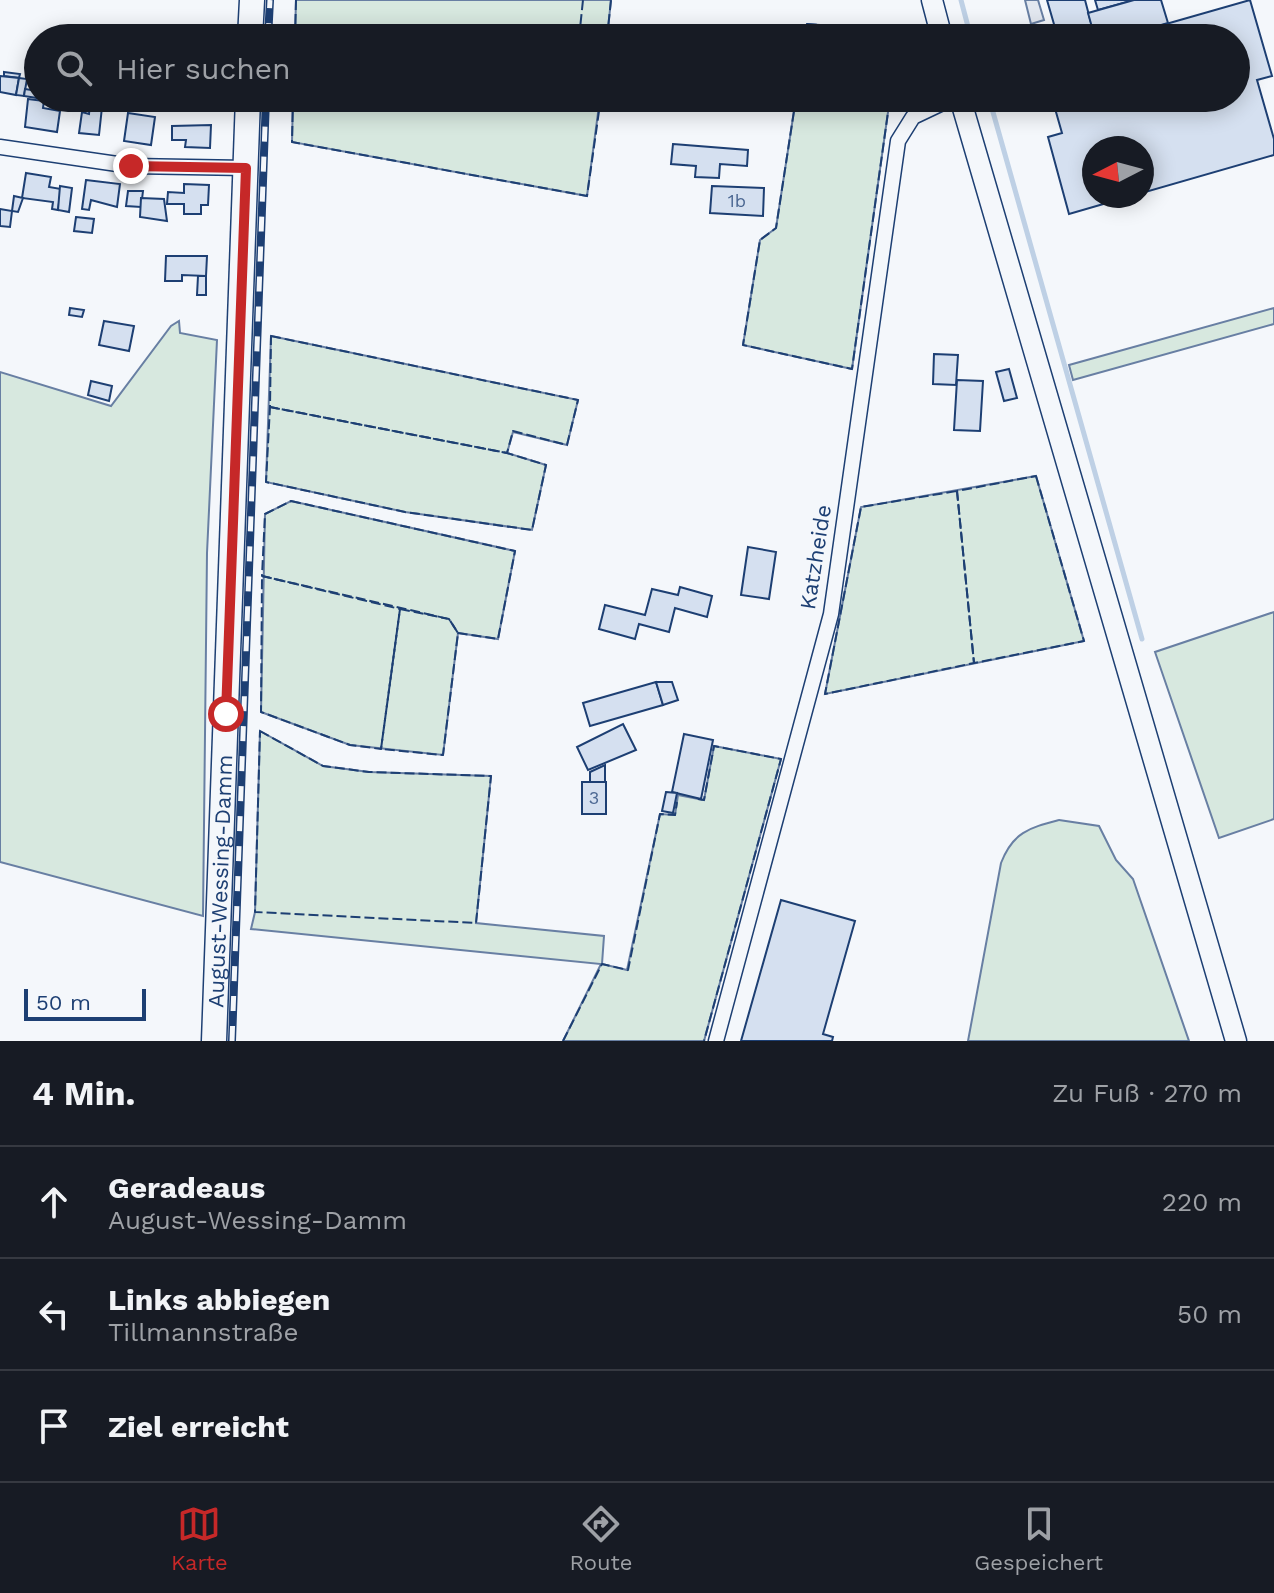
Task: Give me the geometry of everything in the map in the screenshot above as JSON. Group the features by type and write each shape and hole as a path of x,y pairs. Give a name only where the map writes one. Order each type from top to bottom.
{"main road":[{"path":"251,24 252,0"},
{"name":"August-Wessing-Damm","path":"214,1041 248,112"}],"street":[{"path":"932,0 938,24"},
{"name":"Katzheide","path":"716,1041 831,614 898,141 913,117 924,112"},
{"path":"964,112 1236,1041"},
{"path":"0,147 131,166 246,168"}],"shaded area":[{"path":"296,0 611,0 608,24 295,24"},
{"path":"1025,0 1038,0 1044,20 1031,24"},
{"path":"293,112 598,112 587,196 292,142"},
{"path":"794,112 888,112 852,369 743,345 760,240 776,228"},
{"path":"1274,308 1274,324 1073,380 1069,365"},
{"path":"179,321 180,333 217,340 207,553 203,916 0,862 0,372 111,406 171,326"},
{"path":"271,336 578,400 567,445 513,432 507,453 546,465 532,530 405,512 266,482"},
{"path":"1036,476 1084,641 825,694 861,507"},
{"path":"291,501 515,551 498,639 458,633 443,755 350,745 261,712 265,514"},
{"path":"1274,612 1274,819 1219,838 1155,652"},
{"path":"260,731 323,766 369,772 491,776 476,923 604,936 602,964 627,970 660,814 675,815 678,795 704,800 714,746 781,759 704,1041 563,1041 601,964 251,929 255,912"},
{"path":"1059,820 1099,826 1116,860 1133,879 1189,1041 968,1041 1001,863 1011,844 1023,833"}],"building":[{"path":"1047,0 1085,0 1091,24 1054,24"},
{"path":"1095,0 1134,0 1098,10"},
{"path":"1134,0 1161,0 1168,23 1091,24 1088,13"},
{"path":"1250,0 1272,76 1257,80 1274,139 1274,155 1154,190 1154,136 1082,136 1082,208 1090,208 1069,214 1048,137 1062,133 1056,112 1250,112 1250,24 1166,24"},
{"path":"4,72 20,74 19,78 4,76"},
{"path":"0,76 19,78 16,95 0,92"},
{"path":"19,78 24,79 24,96 16,95"},
{"path":"27,112 60,112 57,132 25,127"},
{"path":"82,112 101,112 99,135 79,133"},
{"path":"128,113 155,117 151,145 124,141"},
{"path":"211,125 210,148 185,147 186,140 172,140 172,126"},
{"path":"673,144 748,150 747,166 720,164 719,178 695,177 696,166 671,164"},
{"path":"26,173 51,177 49,187 61,189 58,210 52,209 53,202 22,198"},
{"path":"86,180 120,184 117,207 91,200 89,210 82,209"},
{"path":"184,184 209,185 208,205 201,205 201,214 184,214 184,204 167,204 168,192 184,193"},
{"path":"60,186 72,188 69,212 58,210"},
{"path":"712,186 764,188 763,216 710,213"},
{"path":"128,191 143,191 141,207 126,206"},
{"path":"14,196 23,198 18,212 12,211"},
{"path":"141,198 164,199 167,221 140,217"},
{"path":"0,209 12,211 10,227 0,226"},
{"path":"76,217 94,219 92,233 74,231"},
{"path":"166,256 207,256 206,276 182,275 182,281 165,281"},
{"path":"198,276 206,276 206,295 197,295"},
{"path":"70,308 84,310 82,317 69,315"},
{"path":"104,321 134,326 129,351 99,345"},
{"path":"934,354 958,355 956,385 933,384"},
{"path":"1009,369 1017,398 1004,401 996,372"},
{"path":"957,380 983,381 980,431 954,430"},
{"path":"91,381 112,386 109,401 88,395"},
{"path":"748,547 776,552 769,599 741,595"},
{"path":"680,587 712,596 707,617 675,608 669,632 639,624 635,639 599,629 605,605 645,615 652,589 678,595"},
{"path":"656,682 663,705 590,726 583,703"},
{"path":"656,682 672,682 678,700 663,705"},
{"path":"623,724 636,750 588,770 577,747"},
{"path":"684,734 713,740 701,799 672,792"},
{"path":"605,765 605,782 590,782 590,772"},
{"path":"582,782 606,782 606,814 582,814"},
{"path":"666,792 677,793 673,813 662,811"},
{"path":"781,900 855,921 823,1034 833,1037 832,1041 741,1041"}],"waterway":[{"path":"961,0 967,24"},
{"path":"993,112 1142,639"}],"railway":[{"path":"269,24 270,0"},
{"path":"232,1041 265,112"}],"fence":[{"path":"295,24 296,0"},
{"path":"580,24 583,0"},
{"path":"608,24 611,0"},
{"path":"293,112 292,142 587,196 599,112"},
{"path":"794,112 776,228 760,240 743,345 852,369 888,112"},
{"path":"271,336 578,400 567,445 513,431 507,453 270,407 271,336"},
{"path":"270,407 507,453 546,465 532,530 405,512 266,482 270,407"},
{"path":"1036,476 1084,641 974,663 957,491 1036,476"},
{"path":"957,491 974,663 825,694 861,507 957,491"},
{"path":"291,501 515,551 498,639 458,633 449,619 262,576 265,514 291,501"},
{"path":"262,576 400,609 381,749 350,745 261,712 262,576"},
{"path":"400,609 449,619 458,633 443,755 381,749 400,609"},
{"path":"260,731 323,766 369,772 491,776 476,923 255,912 260,731"},
{"path":"698,799 704,800 714,746 781,759 704,1041"},
{"path":"563,1041 602,964 628,970 660,814 675,815 677,802"}],"route":[{"path":"131,166 246,168 226,714"}]}
